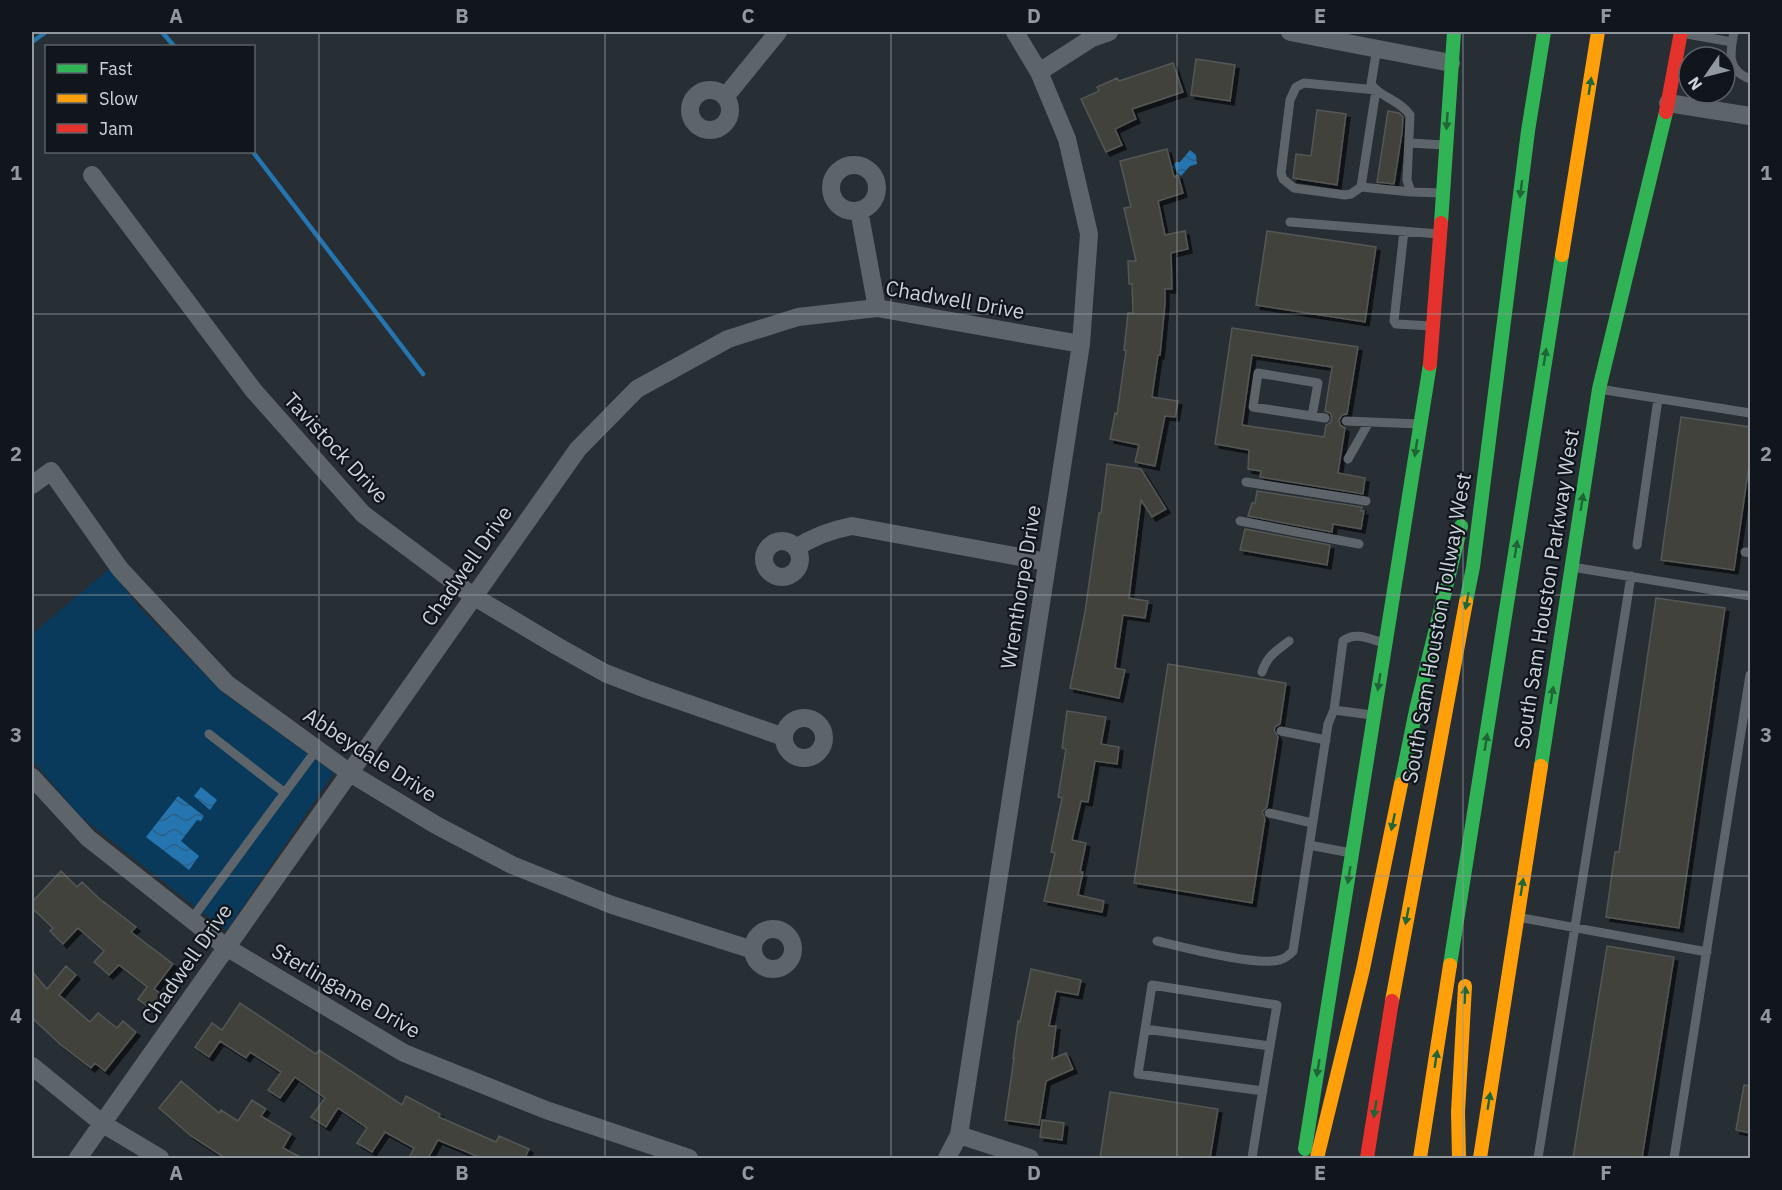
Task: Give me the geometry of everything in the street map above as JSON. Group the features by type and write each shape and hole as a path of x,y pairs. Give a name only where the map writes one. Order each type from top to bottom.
{"main road":[{"path":"1304,1158 1432,349 1454,32"},
{"name":"South Sam Houston Tollway West","path":"1367,1158 1394,986 1473,567 1528,131 1544,32"},
{"path":"1420,1158 1598,32"},
{"name":"South Sam Houston Parkway West","path":"1480,1158 1599,389 1668,103 1681,32"},
{"path":"1469,492 1497,377"},
{"path":"1317,1158 1363,969 1416,710 1464,514"},
{"path":"1468,938 1481,770"},
{"path":"1459,1158 1458,1112 1466,973"}],"street":[{"path":"725,98 778,32"},
{"name":"Wrenthorpe Drive","path":"947,1158 958,1135 1081,344 1089,234 1067,139 1039,72 1015,32"},
{"path":"1039,72 1092,38 1109,32"},
{"path":"1290,32 1451,63"},
{"path":"1668,103 1750,116"},
{"name":"Tavistock Drive","path":"92,175 254,391 363,514 473,596 605,673 784,737"},
{"path":"859,210 877,308"},
{"name":"Chadwell Drive","path":"78,1158 578,449 637,389 728,339 798,316 877,308 1081,344"},
{"name":"Abbeydale Drive","path":"32,485 51,471 120,568 226,683 350,773 436,825 512,866 612,905 753,950"},
{"path":"796,548 832,530 852,526 1047,562"},
{"name":"Sterlingame Drive","path":"32,777 88,838 226,947 404,1053 546,1110 689,1158"},
{"path":"32,1066 103,1124 160,1158"},
{"path":"958,1135 1030,1158"}],"lane":[{"path":"1681,32 1732,42"},
{"path":"1734,32 1730,48 1733,66 1737,72 1750,79"},
{"path":"1377,48 1371,84 1376,90 1399,103 1410,115 1407,180 1411,192"},
{"path":"1376,90 1304,83 1296,87 1290,100 1281,173 1283,179 1294,188 1345,195 1361,187 1442,193"},
{"path":"1361,187 1376,90"},
{"path":"1409,143 1445,145"},
{"path":"1290,222 1439,234"},
{"path":"1404,231 1394,321 1396,324 1433,326"},
{"path":"1312,416 1318,383 1258,373 1253,407 1325,418"},
{"path":"1599,389 1750,413"},
{"path":"1636,545 1658,399"},
{"path":"1346,421 1420,424"},
{"path":"1348,459 1368,423"},
{"path":"1246,483 1366,501"},
{"path":"1240,521 1359,544"},
{"path":"1572,567 1750,596"},
{"path":"1538,1158 1631,576"},
{"path":"1157,941 1265,962 1283,959 1293,951 1328,724 1334,710 1343,641 1356,635 1385,644"},
{"path":"1262,672 1265,661 1289,641"},
{"path":"1674,1158 1750,675"},
{"path":"1334,710 1374,716"},
{"path":"1281,731 1326,740"},
{"path":"209,734 285,793"},
{"path":"191,920 317,749"},
{"path":"1269,813 1312,823"},
{"path":"1309,845 1352,853"},
{"path":"1517,917 1707,952"},
{"path":"1252,1158 1263,1091 1276,1005 1152,985 1138,1074 1263,1091"},
{"path":"1145,1029 1270,1046"}],"shaded area":[{"path":"109,569 139,607 223,693 334,773 226,931 80,816 32,760 32,634"}],"water":[{"path":"1190,150 1196,155 1197,164 1190,166 1181,176 1172,167 1176,162 1180,162"},
{"path":"201,787 217,800 210,810 194,796"},
{"path":"178,796 204,816 201,821 197,820 181,841 199,856 189,870 146,837"}],"building":[{"path":"1196,59 1235,65 1230,101 1191,95"},
{"path":"1173,63 1183,92 1132,109 1136,119 1115,129 1122,145 1106,152 1081,99 1099,91 1097,87 1117,78 1119,81"},
{"path":"1317,110 1346,114 1337,185 1293,178 1296,154 1311,156"},
{"path":"1388,111 1399,113 1403,117 1394,184 1377,182"},
{"path":"1167,149 1174,177 1178,175 1183,193 1158,201 1165,235 1185,231 1188,249 1171,253 1172,289 1165,289 1160,355 1158,355 1152,397 1178,401 1175,417 1165,416 1155,466 1135,462 1139,445 1110,439 1115,413 1117,414 1126,351 1124,350 1128,313 1133,313 1128,261 1136,261 1124,208 1131,207 1120,161"},
{"path":"1267,231 1376,247 1365,322 1256,305"},
{"path":"1232,328 1358,347 1347,414 1342,415 1339,420 1340,425 1345,428 1338,473 1365,478 1363,494 1260,477 1261,471 1248,469 1249,450 1215,444","holes":["1252,355 1332,367 1325,411 1330,413 1332,418 1326,425 1324,437 1242,425"]},
{"path":"1681,417 1750,427 1750,458 1734,570 1661,560"},
{"path":"1107,464 1141,469 1166,509 1152,517 1141,500 1129,598 1148,601 1145,618 1123,615 1115,668 1125,670 1119,698 1070,688 1085,612"},
{"path":"1257,491 1362,507 1361,511 1364,511 1361,529 1333,524 1332,532 1248,516 1252,503 1255,503"},
{"path":"1245,529 1330,545 1327,565 1240,550"},
{"path":"1656,598 1725,608 1679,928 1606,917 1615,852 1619,852"},
{"path":"1168,664 1286,683 1280,724 1274,730 1278,737 1267,807 1262,812 1265,818 1252,903 1134,883"},
{"path":"1067,711 1106,717 1101,744 1119,747 1117,764 1095,761 1088,802 1081,801 1072,840 1086,843 1078,895 1104,901 1102,912 1044,901 1055,853 1051,852 1062,798 1058,797 1066,749 1062,748"},
{"path":"61,871 77,887 82,882 104,903 136,927 131,932 173,964 154,989 163,995 152,1010 138,999 147,987 119,965 109,975 94,962 104,951 78,928 63,944 50,931 53,928 32,908 32,902"},
{"path":"1607,946 1674,957 1642,1158 1573,1158"},
{"path":"66,966 76,975 59,995 90,1022 98,1013 117,1028 123,1021 136,1032 105,1071 95,1063 91,1068 61,1045 32,1018 32,971 47,989"},
{"path":"1031,969 1081,980 1078,995 1056,991 1049,1026 1056,1026 1052,1059 1066,1053 1073,1069 1046,1081 1039,1125 1005,1120 1018,1021 1020,1022"},
{"path":"240,1003 316,1054 319,1050 402,1105 406,1096 440,1114 439,1117 496,1142 499,1136 529,1149 525,1158 481,1158 438,1140 428,1158 409,1158 414,1148 385,1132 372,1152 357,1143 367,1128 338,1108 326,1127 311,1117 325,1098 295,1077 280,1098 268,1090 281,1072 250,1052 246,1058 220,1041 209,1057 195,1047 212,1023 222,1030"},
{"path":"181,1081 219,1113 221,1110 238,1121 252,1100 266,1109 261,1116 291,1134 283,1148 302,1158 225,1158 191,1136 159,1108"},
{"path":"1744,1085 1750,1086 1750,1133 1736,1130"},
{"path":"1110,1092 1218,1109 1210,1158 1100,1158"},
{"path":"1042,1120 1064,1123 1062,1140 1040,1137"}],"waterway":[{"path":"32,42 46,32"},
{"path":"162,32 173,45"},
{"path":"254,153 423,374"}],"traffic: fast":[{"path":"1441,223 1454,32"},
{"path":"1466,602 1473,567 1528,131 1544,32"},
{"path":"1541,766 1599,389 1666,112"},
{"path":"1450,965 1562,255"},
{"path":"1305,1149 1430,364"},
{"path":"1401,784 1416,710 1461,526"}],"traffic: slow":[{"path":"1562,255 1598,32"},
{"path":"1392,1001 1466,602"},
{"path":"1480,1158 1541,766"},
{"path":"1317,1158 1363,969 1401,784"},
{"path":"1420,1158 1450,965"},
{"path":"1459,1158 1458,1112 1465,986"}],"traffic: jam":[{"path":"1666,112 1681,32"},
{"path":"1430,364 1441,223"},
{"path":"1367,1158 1392,1001"}]}
